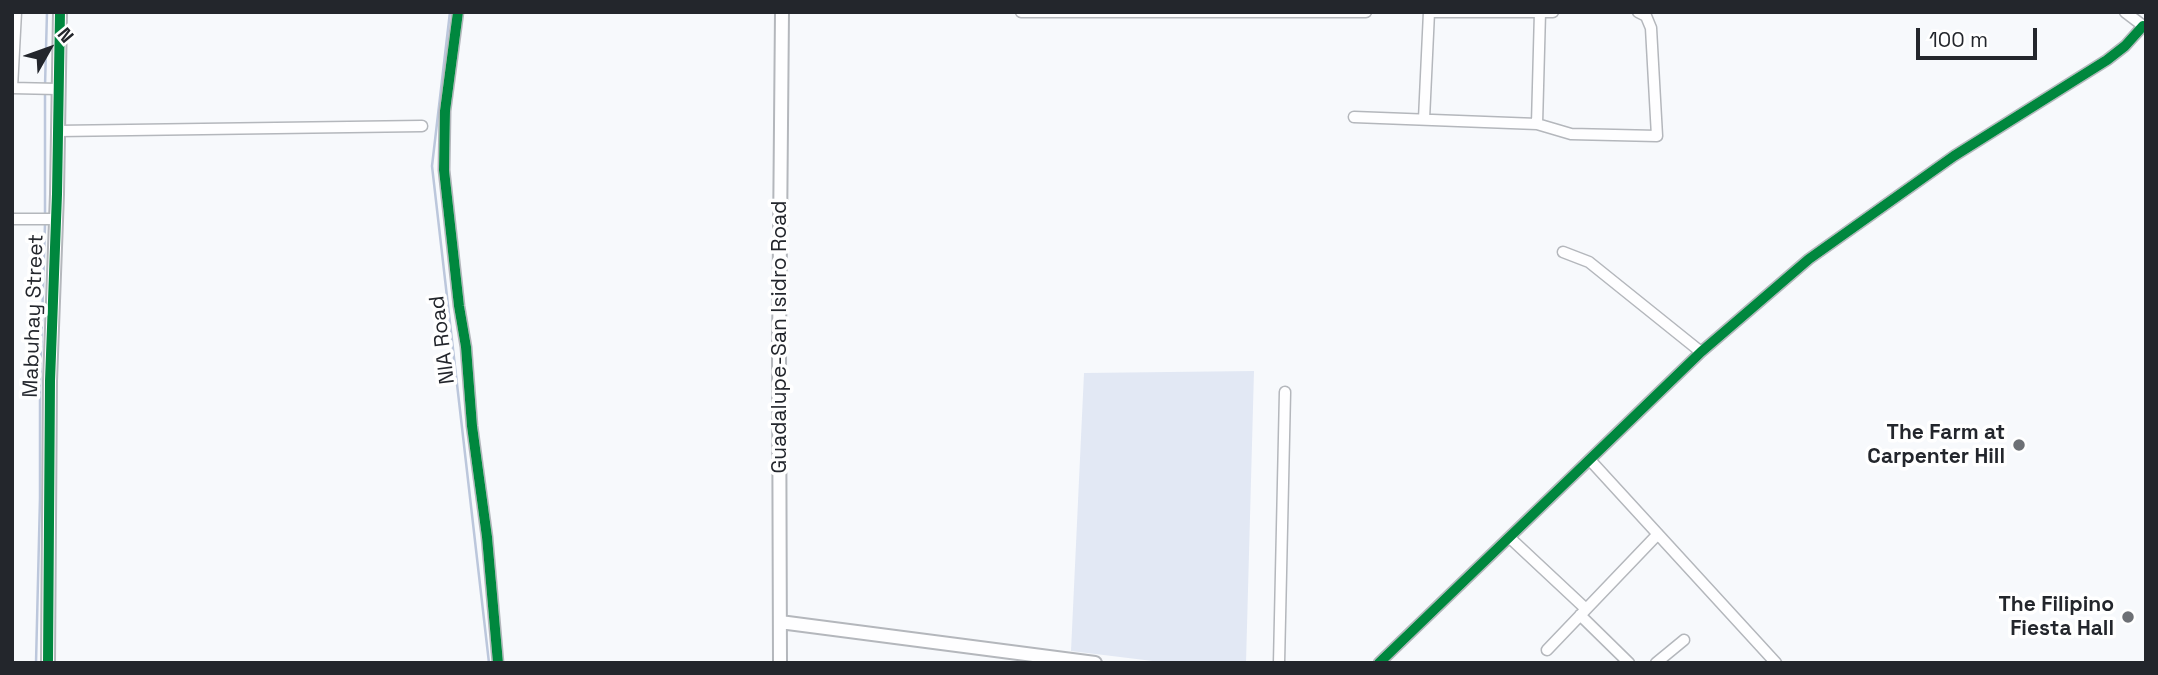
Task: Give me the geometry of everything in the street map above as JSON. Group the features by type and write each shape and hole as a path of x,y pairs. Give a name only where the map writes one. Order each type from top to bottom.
{"street":[{"path":"16,12 12,88 58,89"},
{"name":"Mabuhay Street","path":"48,663 50,382 60,12"},
{"name":"NIA Road","path":"458,12 445,111 444,170 466,347 498,663"},
{"name":"Guadalupe-San Isidro Road","path":"780,663 782,12"},
{"path":"1021,12 1366,12"},
{"path":"1424,120 1429,12 1553,12"},
{"path":"1538,124 1539,12"},
{"path":"1354,117 1538,124 1571,134 1657,136 1651,28 1646,16 1638,12"},
{"path":"1379,663 1701,352 1809,259 1954,156 2125,46 2144,27 2125,12"},
{"path":"57,131 422,126"},
{"path":"12,219 56,219"},
{"path":"1563,252 1589,262 1701,352"},
{"path":"1279,663 1285,392"},
{"path":"1590,460 1776,663"},
{"path":"1548,650 1658,534"},
{"path":"1510,538 1629,663"},
{"path":"780,622 1095,663"},
{"path":"1656,663 1684,640"}],"shaded area":[{"path":"1254,371 1246,663 1169,663 1071,651 1084,373"}],"waterway":[{"path":"45,86 47,12"},
{"path":"450,12 432,166 489,663"},
{"path":"2133,12 2146,22"},
{"path":"45,92 45,215"},
{"path":"36,663 45,224"}],"cycle path":[{"path":"48,663 50,381 60,12"},
{"path":"458,12 445,111 444,170 487,537 498,663"},
{"path":"1379,663 1701,352 1809,259 1954,156 2107,60 2125,46 2143,26"}],"place":[{"name":"The Farm at Carpenter Hill","path":"2019,445"},
{"name":"The Filipino Fiesta Hall","path":"2128,617"}]}
